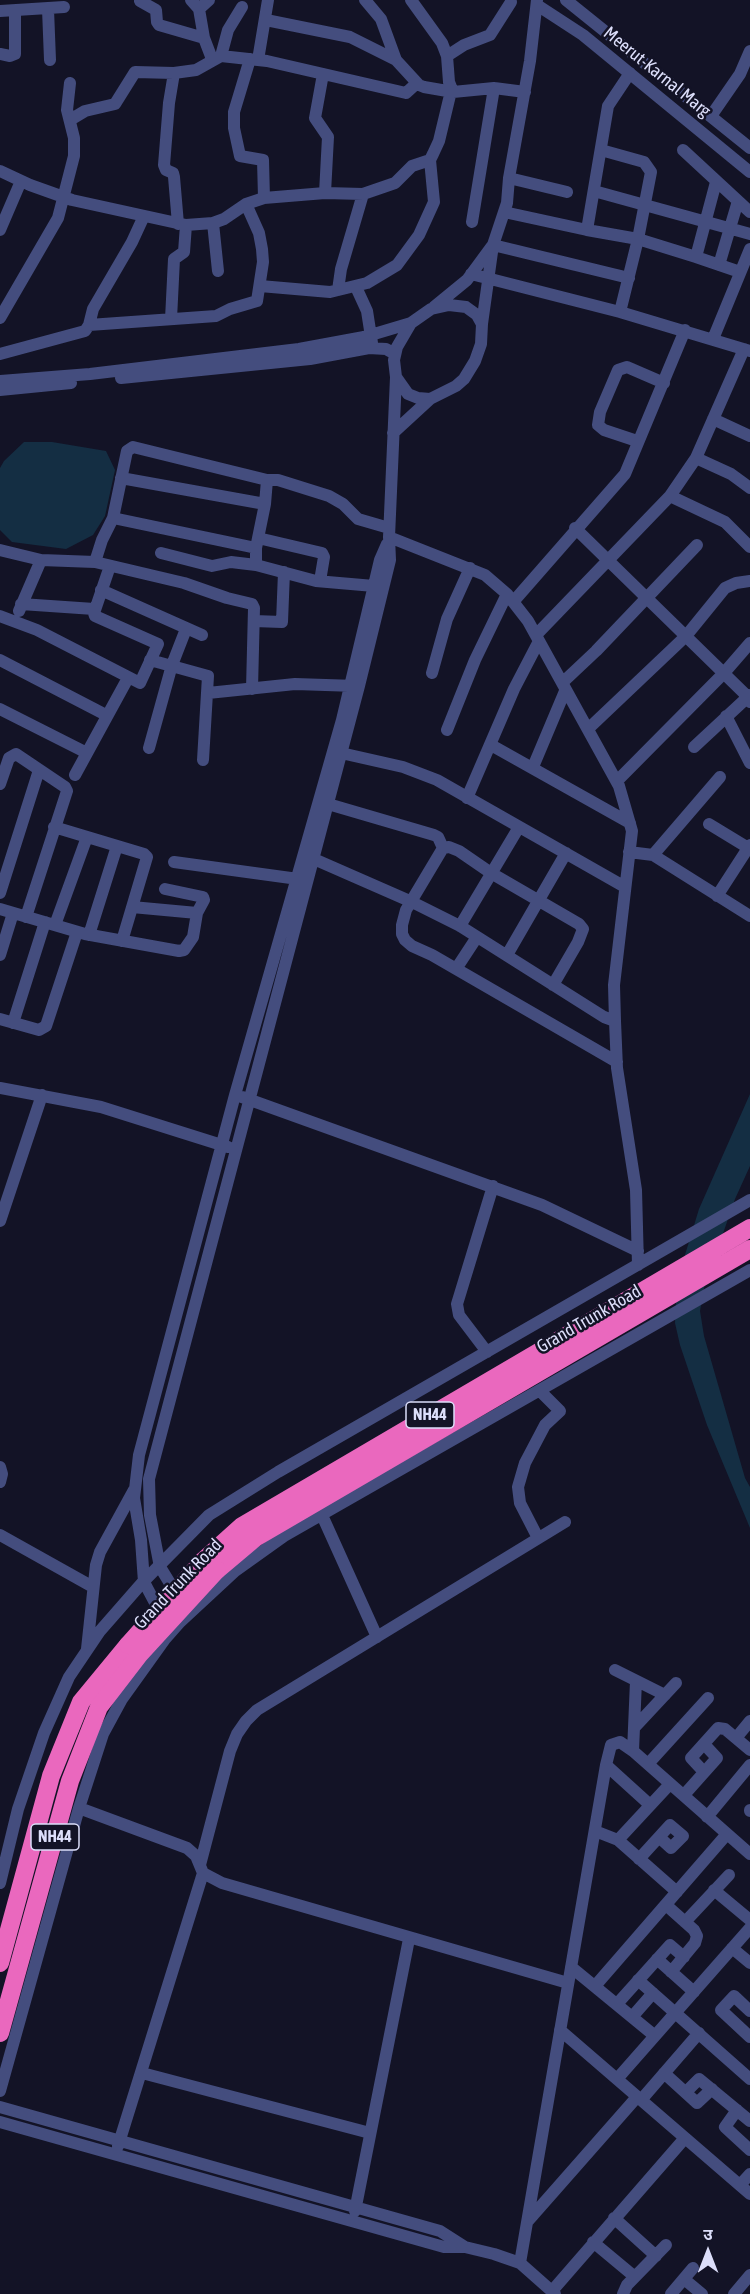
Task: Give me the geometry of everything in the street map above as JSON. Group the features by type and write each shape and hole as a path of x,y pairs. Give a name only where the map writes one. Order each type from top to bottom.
{"highway":[{"name":"Grand Trunk Road","path":"0,1963 51,1776 81,1702 128,1645 204,1561 242,1526 750,1228"},
{"name":"NH44","path":"726,1263 750,1249"},
{"name":"Grand Trunk Road","path":"0,2033 70,1781 99,1707 139,1655 217,1570 255,1538 726,1263"},
{"path":"726,1263 750,1264"}],"street":[{"path":"209,0 195,5 204,38 217,58"},
{"path":"264,198 263,160 240,156 234,128 234,112 266,20 268,0"},
{"path":"365,0 381,19 396,60"},
{"path":"260,286 322,291 356,287 397,265 419,235 435,197 430,181 429,160 439,141 452,92 447,56 438,36 411,0"},
{"name":"Meerut-Karnal Marg","path":"566,0 746,145"},
{"path":"140,1 156,10 159,25 204,38"},
{"path":"447,56 464,45 490,34 511,2"},
{"path":"393,433 430,399 464,380 475,361 481,344 493,245 504,212 508,178 525,92 537,2"},
{"name":"Meerut-Karnal Marg","path":"537,2 583,35 750,172"},
{"path":"0,11 15,11 29,5 48,9 64,7"},
{"path":"217,58 228,30 242,7"},
{"path":"48,9 50,60"},
{"path":"0,54 10,56 15,54 15,11"},
{"path":"266,20 350,36 396,60 417,83 430,88 452,92 494,88 525,92"},
{"path":"583,35 593,21"},
{"path":"711,116 745,77 750,51"},
{"path":"70,120 91,109 116,104 135,72 174,73 199,69 217,58 254,59 406,93 417,83"},
{"path":"171,319 174,259 185,250 174,177 164,165 174,73"},
{"path":"587,230 608,106 630,73"},
{"path":"323,74 315,118 328,137 325,193"},
{"path":"0,318 58,218 74,156 74,138 67,110 69,83"},
{"path":"472,222 494,88"},
{"path":"746,145 750,131"},
{"path":"601,150 644,162 651,172 620,312"},
{"path":"683,150 750,212"},
{"path":"0,171 64,197 182,225 213,223 224,219 246,204 264,198 325,193 363,194 390,185 412,166 429,160"},
{"path":"508,178 567,192"},
{"path":"0,230 21,181"},
{"path":"696,257 716,182"},
{"path":"594,191 750,234"},
{"path":"338,290 341,269 363,194"},
{"path":"719,265 738,201"},
{"path":"89,325 216,316 230,309 254,303 258,299 260,286 262,249 259,233 246,204"},
{"path":"504,212 638,239 740,272"},
{"path":"0,354 85,331 93,309 132,242 144,216"},
{"path":"213,223 218,271"},
{"path":"0,390 298,360 372,342 411,323 431,309 471,274 493,245"},
{"path":"493,245 629,278"},
{"path":"713,339 750,249"},
{"path":"467,798 538,638 670,496 696,458 747,350 620,312 471,274"},
{"path":"356,287 367,311 372,342"},
{"path":"431,309 449,305 466,307 477,315 482,324"},
{"path":"189,1614 160,1567 150,1515 148,1483 250,1100 309,856 390,560 395,354 411,323"},
{"path":"447,730 476,660 510,598 619,483 628,469 685,330"},
{"path":"0,381 90,374 372,342 395,354"},
{"path":"638,441 604,430 598,425 600,412 618,370 627,367 664,383"},
{"path":"396,377 408,394 430,399"},
{"path":"713,419 750,436"},
{"path":"95,562 102,540 113,518 127,451 133,447 267,480 278,480 329,496 343,504 358,519 389,535 485,575 510,598 538,638 617,781 632,831 614,986 617,1062 636,1190 638,1265"},
{"path":"696,458 731,474 750,488"},
{"path":"121,478 265,504"},
{"path":"256,566 257,543 267,480"},
{"path":"670,496 725,522 750,547"},
{"path":"113,518 322,553 324,555 320,581"},
{"path":"575,528 749,698 726,716 694,747"},
{"path":"171,1633 144,1582 134,1490 139,1455 235,1095 298,879 328,804 342,753 374,586 389,535"},
{"path":"533,767 564,687 697,544"},
{"path":"0,550 41,560 95,562 184,583 252,604 254,621 252,689"},
{"path":"161,553 212,566 231,562 320,581 374,586"},
{"path":"15,620 41,560"},
{"path":"0,616 15,620 140,683 158,648 158,643 95,615 94,609 110,567"},
{"path":"432,673 447,619 470,568"},
{"path":"254,621 282,622 284,573"},
{"path":"588,729 686,636 725,588 736,583 750,582"},
{"path":"101,590 202,635"},
{"path":"21,604 94,609"},
{"path":"149,748 172,665 186,628"},
{"path":"617,781 724,674 750,643"},
{"path":"0,660 106,716"},
{"path":"150,660 207,674 209,679 203,760"},
{"path":"75,775 128,678"},
{"path":"208,693 295,684 354,686"},
{"path":"0,709 87,753"},
{"path":"726,716 750,763"},
{"path":"491,745 630,823"},
{"path":"342,753 424,774 625,886"},
{"path":"0,784 7,762 12,755 20,756 65,787 67,791 26,917"},
{"path":"0,893 39,770"},
{"path":"653,855 720,777"},
{"path":"328,804 438,837 442,848 406,910 402,925 405,940 617,1062"},
{"path":"709,824 749,847 717,896"},
{"path":"54,827 144,854 147,857 122,941"},
{"path":"460,926 519,827"},
{"path":"13,1023 50,924 87,837"},
{"path":"0,1019 39,1030 46,1026 117,846"},
{"path":"442,848 449,847 459,851 579,924 583,929 578,942 553,985"},
{"path":"630,852 653,855 750,916"},
{"path":"507,955 566,853"},
{"path":"309,856 460,926 604,1017 615,1021"},
{"path":"174,862 298,879"},
{"path":"0,909 83,933 184,950 193,937 197,913 204,897 165,889"},
{"path":"132,907 197,913"},
{"path":"0,955 13,913"},
{"path":"456,969 477,937"},
{"path":"0,1088 101,1107 236,1149"},
{"path":"0,1221 42,1095"},
{"path":"235,1095 493,1186 542,1205 638,1251"},
{"path":"487,1352 459,1315 457,1305 493,1186"},
{"path":"0,1882 18,1809 44,1733 69,1677 100,1630 197,1526 223,1505 745,1203"},
{"path":"0,2091 79,1808 104,1734 112,1715 171,1633 189,1614 257,1554 321,1513 750,1270"},
{"path":"170,1340 184,1345"},
{"path":"538,1538 520,1503 518,1487 525,1463 545,1425 560,1411 540,1391"},
{"path":"0,1467 2,1474 0,1482"},
{"path":"86,1650 93,1587 100,1552 129,1495 148,1483"},
{"path":"321,1513 377,1637"},
{"path":"115,2154 142,2073 202,1869 230,1751 237,1734 246,1721 264,1706 565,1522"},
{"path":"0,1535 93,1587"},
{"path":"615,1670 664,1695"},
{"path":"633,1751 636,1681"},
{"path":"634,1728 676,1683"},
{"path":"648,1764 708,1698"},
{"path":"736,1737 750,1721"},
{"path":"704,1772 691,1758 721,1727 750,1750"},
{"path":"520,2263 609,1750 615,1742 620,1742 633,1751 727,1834 748,1847"},
{"path":"684,1795 717,1758 704,1744"},
{"path":"606,1765 649,1804"},
{"path":"707,1816 750,1765"},
{"path":"618,1840 670,1784"},
{"path":"79,1808 187,1848 193,1852 202,1869 222,1883 409,1939 568,1983"},
{"path":"595,1831 618,1840 677,1892"},
{"path":"595,1986 727,1834"},
{"path":"639,1859 659,1837"},
{"path":"686,1922 729,1875"},
{"path":"714,1890 750,1920"},
{"path":"666,1905 686,1922 697,1936 695,1943 671,1972"},
{"path":"617,2079 750,1928"},
{"path":"353,2221 409,1939"},
{"path":"617,2004 670,1945 684,1957"},
{"path":"732,1948 750,1963"},
{"path":"657,1959 694,1992"},
{"path":"0,1963 32,1973"},
{"path":"571,1967 655,2036"},
{"path":"638,1980 750,2079"},
{"path":"632,2017 653,1993"},
{"path":"738,2026 750,2011 734,1996 721,2009 721,2012 750,2037"},
{"path":"560,2030 745,2190 750,2174"},
{"path":"527,2222 699,2033"},
{"path":"142,2073 370,2133"},
{"path":"664,2073 698,2103 712,2089 750,2121"},
{"path":"0,2107 444,2232 465,2247"},
{"path":"737,2110 724,2126 750,2150"},
{"path":"0,2122 444,2247 465,2247 494,2254 520,2263 554,2293 593,2242 685,2138"},
{"path":"738,2140 750,2126"},
{"path":"178,2172 182,2157"},
{"path":"253,2193 257,2178"},
{"path":"614,2218 656,2256"},
{"path":"593,2242 635,2277"},
{"path":"623,2294 627,2285 666,2245"},
{"path":"671,2294 693,2268"},
{"path":"734,2294 750,2275"},
{"path":"684,2278 702,2294"}],"water":[{"path":"24,442 52,442 106,451 115,470 105,516 93,535 66,549 12,542 0,530 0,468 4,461"},
{"path":"750,1094 750,1166 735,1199 704,1288 700,1311 704,1336 745,1478 750,1487 750,1528 707,1425 680,1345 675,1323 677,1281 699,1209"}]}
